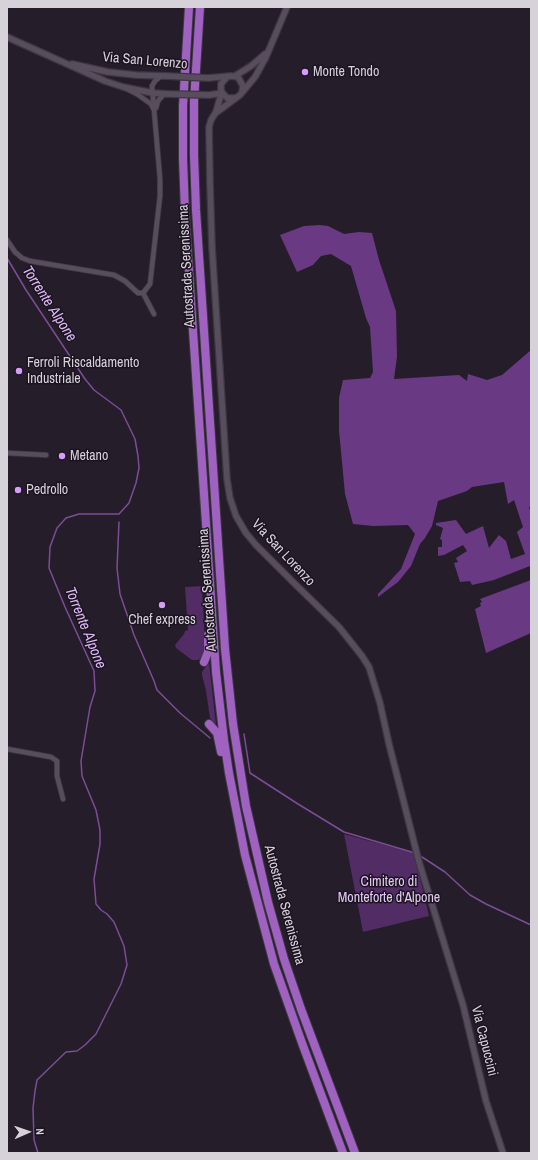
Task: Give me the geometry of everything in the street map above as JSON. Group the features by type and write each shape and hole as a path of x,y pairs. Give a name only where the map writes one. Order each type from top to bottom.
{"highway":[{"name":"Autostrada Serenissima","path":"189,7 184,73 183,159 187,244 216,672 229,773 245,855 274,964 343,1153"},
{"name":"Autostrada Serenissima","path":"200,7 194,101 196,210 225,650 232,724 246,806 270,909 284,959 301,1010 355,1153"},
{"path":"204,662 208,649 208,619 211,596"},
{"path":"209,724 217,734 229,773"}],"street":[{"path":"216,112 237,98 255,77 271,45 287,7"},
{"name":"Via San Lorenzo","path":"7,37 105,81 123,87 153,93 219,96 216,112 209,126 210,196 227,479 230,498 236,516 246,533 287,577 339,627 369,667 380,702 389,744 419,862 441,934"},
{"path":"237,98 219,96 221,84 227,77 235,76 261,58 271,45"},
{"name":"Via San Lorenzo","path":"62,62 108,72 208,78 227,77"},
{"path":"143,293 150,284 160,196 152,86 155,81 163,76"},
{"path":"235,76 241,79 242,92"},
{"path":"123,87 144,98 155,112"},
{"path":"155,112 161,96 166,94"},
{"path":"7,240 15,252 30,262 114,275 125,280 138,293 143,293"},
{"path":"143,293 154,314"},
{"path":"7,453 46,455"},
{"path":"7,749 51,757 57,761 57,776 63,799"},
{"name":"Via Capuccini","path":"441,934 463,1005 492,1121 503,1153"}],"green space":[{"path":"202,586 205,646 203,657 198,660 192,660 176,648 175,645 185,631 188,630 185,587"},
{"path":"209,662 216,725 210,718 202,675 202,672"},
{"name":"Cimitero di Monteforte d'Alpone","path":"344,834 414,853 429,916 363,932"}],"shaded area":[{"path":"304,226 328,226 344,234 359,232 372,233 379,260 396,311 397,357 394,379 459,375 467,381 468,374 487,380 502,375 531,350 531,506 529,507 531,514 531,568 530,566 494,580 472,585 470,581 460,582 454,563 458,562 456,558 467,551 463,545 444,555 438,556 438,547 442,547 442,540 440,539 443,528 436,525 436,523 456,520 466,534 483,526 489,548 499,535 506,541 511,559 525,554 517,532 523,527 514,500 508,504 504,482 472,487 467,491 438,501 432,526 420,544 411,566 398,582 378,597 378,594 401,569 415,534 408,525 373,526 353,524 345,494 339,430 339,398 343,380 370,378 373,372 370,327 351,266 331,254 321,256 313,265 297,272 280,235"},
{"path":"531,580 531,633 486,653 475,609 481,606 480,603 482,602 480,599"}],"waterway":[{"name":"Torrente Alpone","path":"7,258 26,290 85,379 94,390 121,410 135,439 139,468 136,483 129,503 119,514 79,514 66,518 57,528 50,547 49,568 94,671 95,691 90,707 81,761 82,776 96,810 100,830 100,844 94,879 96,904 114,922 124,946 127,965 121,984 96,1034 77,1051 66,1052 37,1080 33,1108 34,1140 38,1153"},
{"path":"119,522 117,568 120,594 134,635 157,690 180,713 210,738"},
{"path":"244,734 250,773 344,832 415,853"},
{"path":"422,857 445,872 470,895 531,925"}],"place":[{"name":"Monte Tondo","path":"305,72"},
{"name":"Ferroli Riscaldamento Industriale","path":"19,371"},
{"name":"Metano","path":"62,456"},
{"name":"Pedrollo","path":"18,490"},
{"name":"Chef express","path":"162,605"}]}
